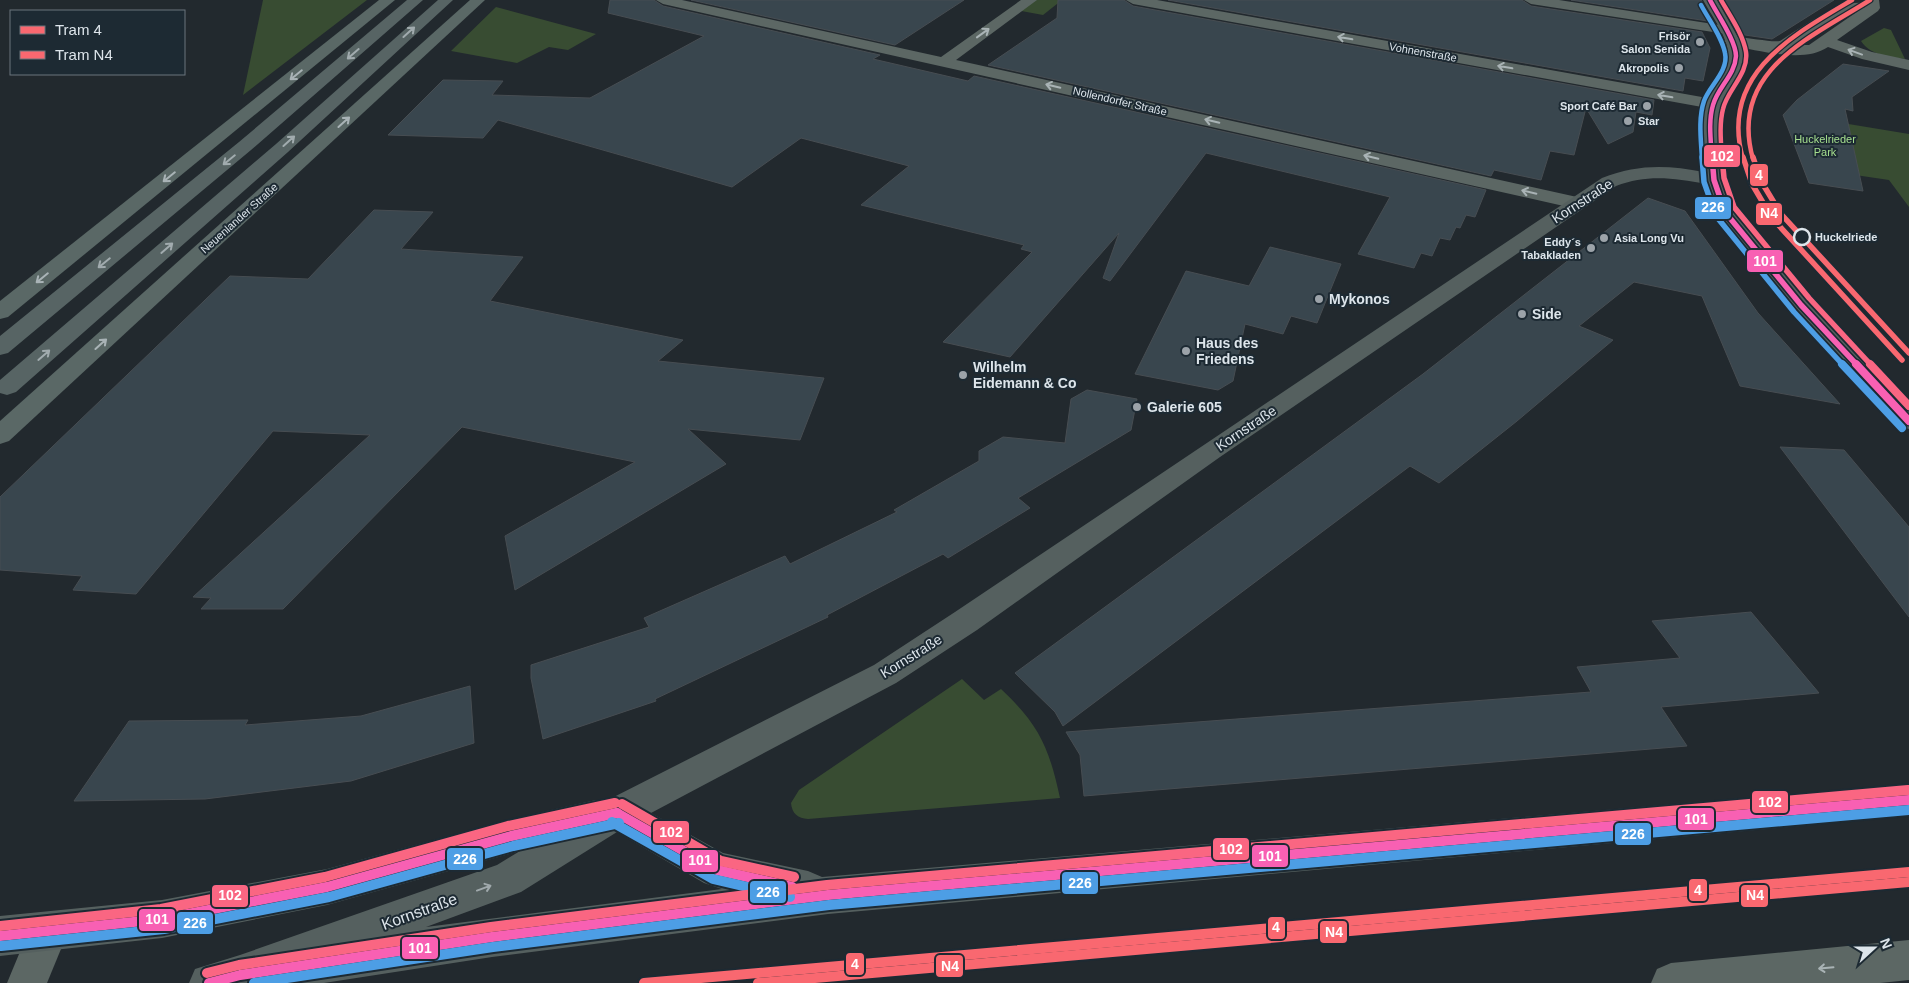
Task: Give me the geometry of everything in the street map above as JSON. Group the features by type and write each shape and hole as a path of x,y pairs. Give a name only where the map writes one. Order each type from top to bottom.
{"highway":[{"path":"0,348 245,146 416,0"},
{"name":"Neuenlander Straße","path":"7,387 282,148 446,0"}],"main road":[{"path":"0,312 388,0"},
{"name":"Neuenlander Straße","path":"0,435 478,0"}],"street":[{"name":"Nollendorfer Straße","path":"663,0 1577,203"},
{"path":"944,62 1030,0"},
{"name":"Vohnenstraße","path":"1133,0 1713,104"},
{"path":"1531,0 1729,35 1773,47 1813,50 1873,8 1875,1"},
{"path":"1710,0 1729,35 1736,55 1732,72 1713,104 1710,130 1714,180 1726,212 1801,305 1909,420"},
{"path":"1773,47 1786,45 1834,12 1875,1"},
{"path":"1826,40 1868,56 1909,65"},
{"name":"Kornstraße","path":"225,979 508,879 617,812 884,674 966,621 1211,451 1609,182 1628,173 1648,170 1674,172 1714,180"},
{"path":"225,979 492,936 828,895 1909,800"},
{"path":"617,812 717,870 828,895"},
{"name":"Kornstraße","path":"0,936 162,919 327,887 511,836 617,812"},
{"path":"27,983 48,932"},
{"path":"1671,983 1909,960"}],"green space":[{"path":"263,0 367,0 243,95"},
{"path":"1024,0 1062,0 1043,15 1011,9"},
{"path":"496,7 596,34 568,50 549,47 517,63 451,51"},
{"path":"1884,28 1891,30 1905,59 1875,52 1861,41"},
{"name":"Huckelrieder Park","path":"1794,115 1909,134 1909,207 1889,180 1808,168"},
{"path":"962,679 984,700 1001,689 1025,714 1047,751 1060,798 808,819 801,818 794,813 791,803 799,790"}],"building":[{"path":"610,0 654,0 663,6 880,55 873,59 968,81 974,76 1486,190 1475,217 1466,215 1460,228 1456,227 1450,240 1440,238 1432,256 1421,253 1414,268 1358,254 1390,197 1206,153 1110,281 1103,278 1119,233 1010,357 943,342 1032,252 1021,249 1024,245 861,205 909,166 801,138 732,187 498,120 483,138 388,135 443,80 503,81 492,95 590,98 704,36 608,13"},
{"path":"691,0 964,0 895,45"},
{"path":"1058,0 1124,0 1133,6 1654,100 1652,115 1636,112 1633,132 1608,144 1586,108 1574,155 1550,151 1541,180 1494,170 1491,176 988,65 1057,18"},
{"path":"1168,0 1522,0 1531,6 1702,32 1710,48 1703,81 1685,78 1683,91"},
{"path":"1571,0 1701,0 1714,22"},
{"path":"1719,0 1834,0 1772,39 1738,34"},
{"path":"1843,64 1889,71 1852,97 1853,111 1845,109 1863,191 1809,183 1783,115 1797,100"},
{"path":"1648,198 1685,211 1758,313 1840,404 1740,386 1702,296 1634,282 1579,326 1613,340 1517,421 1439,483 1410,466 1063,726 1055,712 1015,673 1423,374"},
{"path":"374,210 433,212 401,249 523,257 490,301 683,340 658,361 824,378 800,440 688,429 726,464 515,590 505,536 635,462 462,427 283,609 201,609 211,598 193,597 370,435 273,431 136,594 73,590 82,576 0,570 0,497 230,276 308,279"},
{"path":"1270,247 1341,264 1317,323 1291,316 1283,334 1245,324 1233,381 1218,390 1135,374 1186,271 1249,286"},
{"path":"1087,390 1137,399 1131,430 1018,498 1030,508 948,558 943,554 827,615 828,617 655,699 656,701 543,739 531,678 531,665 649,627 644,618 785,556 790,564 897,512 894,510 979,461 979,451 1003,437 1065,443 1071,399"},
{"path":"1780,447 1844,450 1909,527 1909,617"},
{"path":"1751,612 1819,693 1661,707 1687,746 1084,796 1080,755 1066,732 1591,692 1577,667 1680,658 1652,621"},
{"path":"470,686 474,743 351,781 205,799 74,801 129,721 248,720 245,725 361,716"}],"tram line":[{"name":"N4","path":"1852,0 1798,33 1774,53 1753,76 1745,90 1740,105 1738,121 1741,153 1752,184 1768,212 1824,277 1902,360"},
{"name":"4","path":"1870,0 1811,36 1771,69 1754,95 1750,109 1749,138 1761,181 1776,207 1833,272 1909,353"},
{"name":"4","path":"644,983 1909,872"},
{"name":"N4","path":"758,983 1909,882"}],"transit line":[{"name":"101","path":"1710,0 1732,41 1736,55 1732,72 1713,104 1710,130 1714,180 1725,212 1801,305 1909,421"},
{"name":"102","path":"1721,0 1741,37 1746,54 1741,76 1723,107 1720,130 1724,178 1734,207 1809,298 1909,406"},
{"name":"226","path":"1701,5 1723,45 1726,55 1723,68 1704,101 1700,130 1704,182 1716,216 1794,312 1902,428"},
{"name":"102","path":"207,973 239,965 491,927 827,885 1908,790"},
{"name":"101","path":"209,983 240,975 492,937 828,895 1909,800"},
{"name":"102","path":"0,926 161,909 325,877 508,826 615,803"},
{"name":"102","path":"622,804 721,861 794,877"},
{"name":"226","path":"254,983 493,947 829,905 1909,810"},
{"name":"101","path":"617,813 717,870 792,887"},
{"name":"101","path":"0,936 162,919 327,887 511,836 617,813"},
{"name":"226","path":"612,822 713,879 790,897"},
{"name":"226","path":"1,946 164,929 329,897 513,846 619,823"}],"place":[{"name":"Frisör Salon Senida","path":"1700,42"},
{"name":"Akropolis","path":"1679,68"},
{"name":"Sport Café Bar","path":"1647,106"},
{"name":"Star","path":"1628,121"},
{"name":"Huckelriede","path":"1802,237"},
{"name":"Asia Long Vu","path":"1604,238"},
{"name":"Eddy´s Tabakladen","path":"1591,248"},
{"name":"Mykonos","path":"1319,299"},
{"name":"Side","path":"1522,314"},
{"name":"Haus des Friedens","path":"1186,351"},
{"name":"Wilhelm Eidemann & Co","path":"963,375"},
{"name":"Galerie 605","path":"1137,407"}]}
